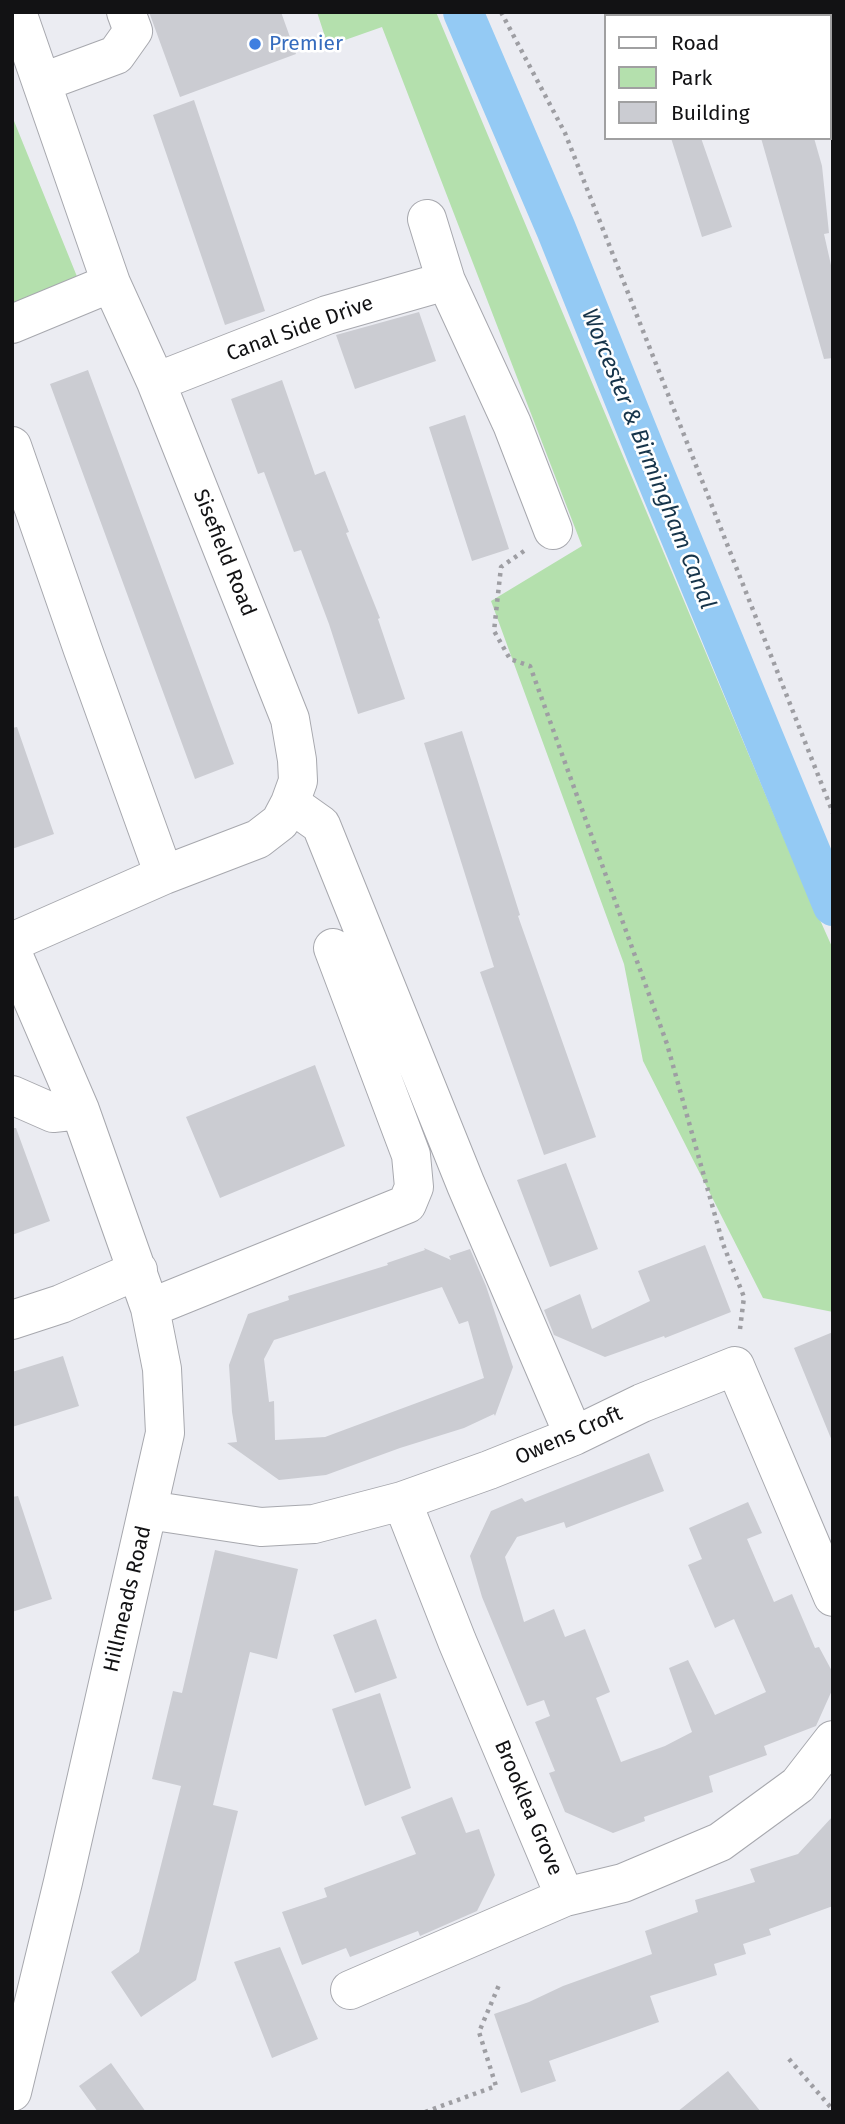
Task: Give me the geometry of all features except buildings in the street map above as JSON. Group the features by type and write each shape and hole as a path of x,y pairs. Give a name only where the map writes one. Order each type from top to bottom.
{"street":[{"name":"Sisefield Road","path":"12,942 164,874 258,839 280,822 298,781 290,719 156,382 111,284 17,12"},
{"path":"43,82 116,55 133,31 126,12"},
{"path":"427,219 446,281 512,424 553,530"},
{"name":"Canal Side Drive","path":"156,382 327,315 446,281"},
{"path":"12,324 111,284"},
{"path":"12,446 164,874"},
{"path":"290,803 321,825 466,1185 574,1436"},
{"path":"150,1308 407,1205 414,1187 411,1155 332,948"},
{"name":"Hillmeads Road","path":"12,952 80,1110 138,1270 150,1308 162,1369 165,1433 63,1882 12,2092"},
{"path":"12,1095 53,1113 80,1110"},
{"path":"12,1320 61,1304 138,1270"},
{"path":"735,1366 833,1597"},
{"name":"Owens Croft","path":"148,1510 261,1527 314,1524 402,1501 489,1470 735,1366"},
{"name":"Brooklea Grove","path":"402,1501 457,1641 565,1897 623,1883 720,1842 798,1785 833,1740"},
{"path":"350,1990 565,1897"}],"path":[{"path":"501,12 565,133 833,813"},
{"path":"553,530 501,567 494,631 510,659 530,666 667,1044 723,1244 744,1297 735,1366"},
{"path":"425,2112 496,2085 479,2032 499,1984"},
{"path":"789,2059 833,2110"}],"green space":[{"path":"317,12 436,12 833,949 833,1312 763,1298 643,1061 624,964 491,601 582,546 382,27 328,46"},
{"path":"12,116 78,279 12,307"}],"waterway":[{"name":"Worcester & Birmingham Canal","path":"463,12 556,229 833,906"}],"place":[{"name":"Premier","path":"255,44"}]}
